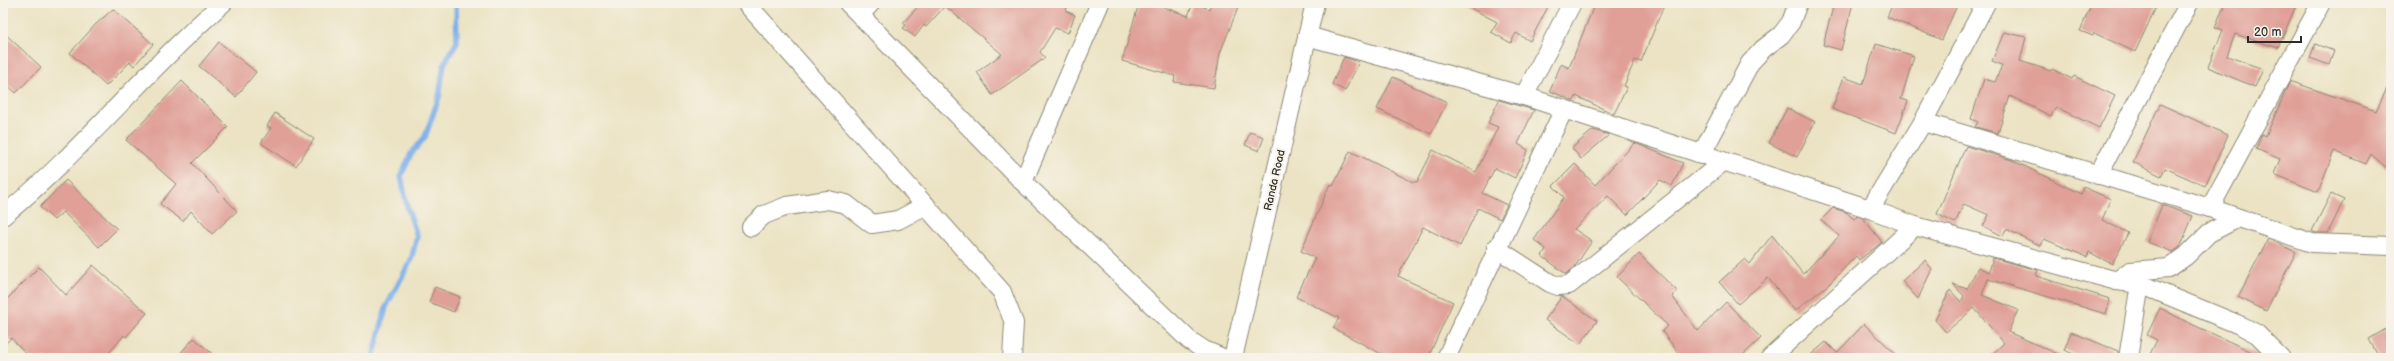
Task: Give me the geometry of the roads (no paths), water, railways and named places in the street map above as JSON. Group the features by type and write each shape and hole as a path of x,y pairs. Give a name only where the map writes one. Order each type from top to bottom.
{"street":[{"path":"3,216 35,190 181,40 223,3"},
{"path":"746,3 1002,292 1014,323 1012,358"},
{"path":"1023,182 1100,3"},
{"name":"Randa Road","path":"1233,358 1315,3"},
{"path":"1524,96 1572,3"},
{"path":"1702,154 1750,63 1763,49 1781,35 1791,22 1798,3"},
{"path":"1870,209 1923,122 1986,3"},
{"path":"2098,175 2189,3"},
{"path":"2210,208 2321,3"},
{"path":"860,7 1023,182 1189,340 1204,350 1223,358"},
{"path":"1307,36 1524,96 1870,209 1915,226 2117,281 2140,284 2252,331 2281,358"},
{"path":"1446,358 1496,248 1564,109"},
{"path":"1923,122 2210,208 2312,243 2391,246"},
{"path":"1496,248 1550,283 1558,286 1569,285 1723,162"},
{"path":"750,227 764,215 787,206 828,200 846,204 872,224 898,220 926,205"},
{"path":"2117,281 2130,271 2169,268 2186,256 2209,233 2238,218"},
{"path":"1770,358 1915,226"},
{"path":"2128,358 2140,284"}],"waterway":[{"path":"373,358 386,307 411,260 417,236 407,206 401,176 411,154 425,137 439,97 444,64 457,42 456,3"}]}
